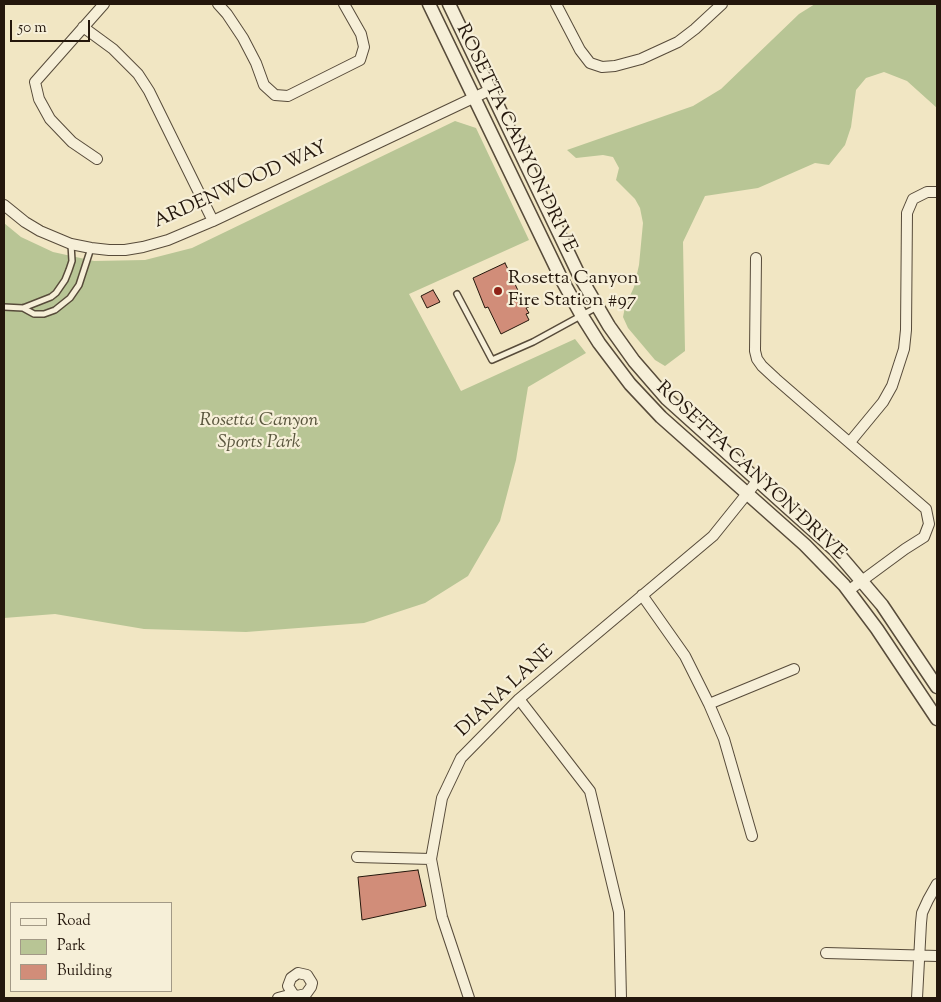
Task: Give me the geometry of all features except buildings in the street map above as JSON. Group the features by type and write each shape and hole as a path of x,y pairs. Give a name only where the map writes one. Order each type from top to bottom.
{"street":[{"path":"97,159 72,142 50,119 39,99 35,82 104,4"},
{"path":"218,4 243,38 256,63 264,85 275,95 288,96 360,60 364,47 361,34 344,4"},
{"name":"ROSETTA CANYON DRIVE","path":"429,4 562,280 582,316 616,365 661,417 805,545 848,591 877,629 937,719"},
{"name":"ROSETTA CANYON DRIVE","path":"449,4 579,275 609,326 634,361 667,399 815,530 835,550 882,605 937,687"},
{"path":"556,4 580,50 590,62 602,67 615,66 640,59 678,42 696,29 722,4"},
{"path":"83,27 113,49 138,74 149,91 213,221"},
{"name":"ARDENWOOD WAY","path":"4,205 40,231 72,244 91,248 125,250 143,247 168,240 213,221 490,90"},
{"path":"850,442 883,402 892,386 904,349 906,330 906,213 913,199 927,192 937,192"},
{"path":"756,258 755,352 757,359 776,379 926,509 929,524 924,537 848,591"},
{"name":"DIANA LANE","path":"469,998 442,917 431,859 442,798 461,758 519,699 713,536 758,480"},
{"path":"642,595 685,656 709,704 724,739 752,836"},
{"path":"709,704 794,669"},
{"path":"519,699 590,791 619,912 620,998"},
{"path":"357,857 431,859"},
{"path":"917,998 920,923 922,912 937,884"},
{"path":"826,953 937,956"},
{"path":"278,998 293,994"}],"lane":[{"path":"4,308 23,308 51,297 56,293 65,280 72,261 72,244"},
{"path":"23,308 34,314 44,314 55,310 70,298 79,285 91,248"},
{"path":"457,294 492,360 533,342 597,307"}],"green space":[{"path":"815,4 937,4 937,108 907,81 884,72 866,78 856,90 851,127 845,145 829,165 815,163 758,188 705,196 683,242 685,351 665,366 655,360 628,328 623,317 625,307 634,287 639,265 643,223 640,208 635,199 616,180 619,168 613,157 603,155 576,158 567,150 693,106 721,89 799,14"},
{"name":"Rosetta Canyon Sports Park","path":"455,121 476,128 529,240 409,294 461,391 575,339 586,353 528,387 516,460 500,521 468,576 425,603 364,623 246,632 144,629 55,614 4,618 4,223 21,237 53,252 94,261 145,260 192,248"}],"place":[{"name":"Rosetta Canyon Fire Station #97","path":"498,291"}]}
